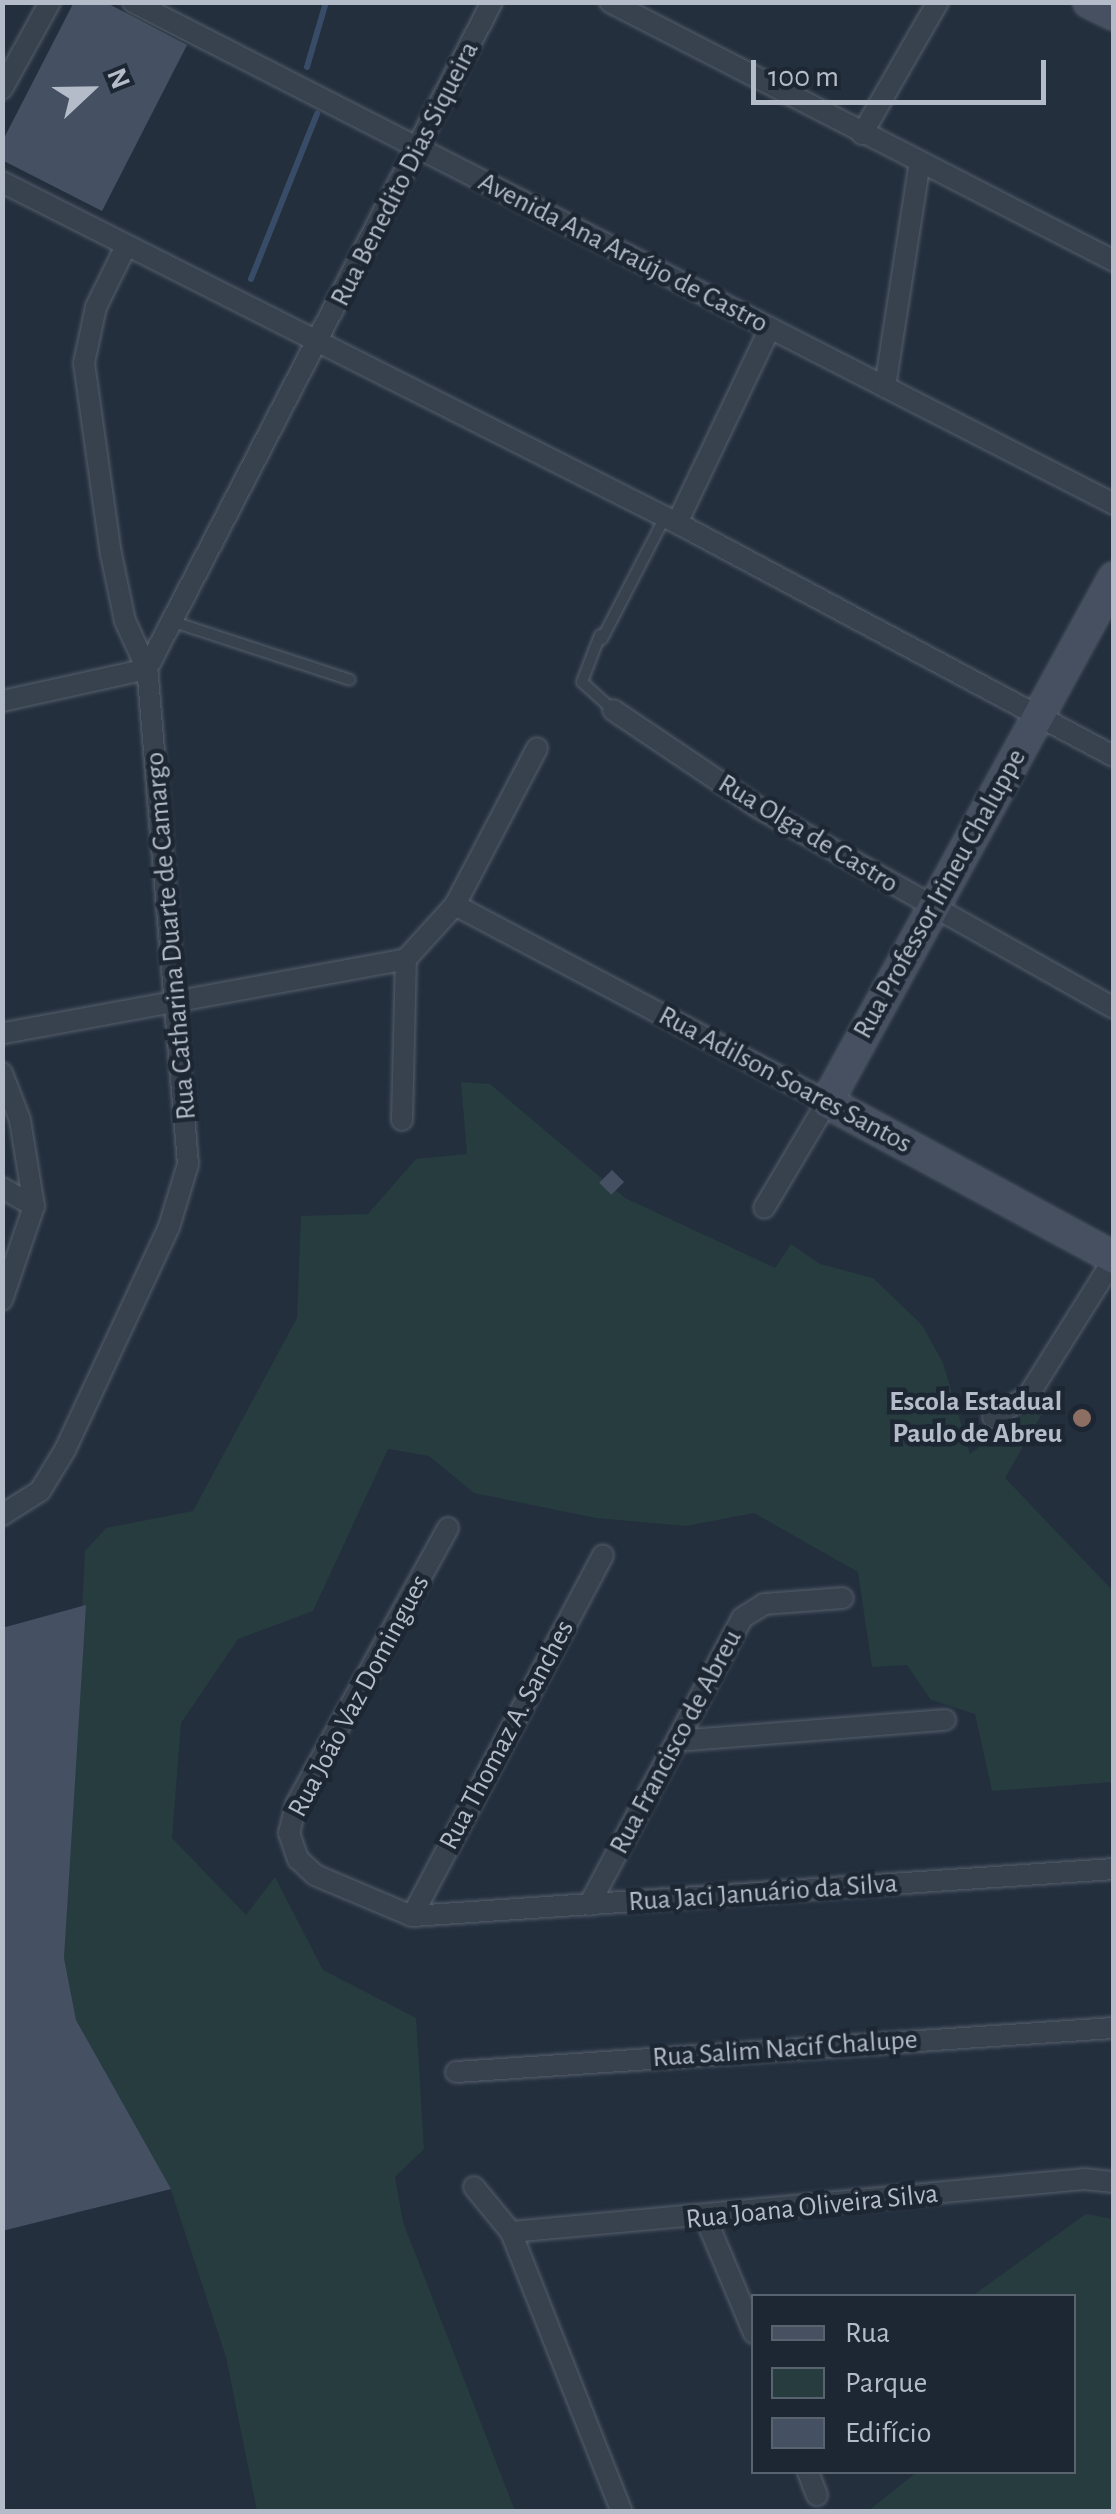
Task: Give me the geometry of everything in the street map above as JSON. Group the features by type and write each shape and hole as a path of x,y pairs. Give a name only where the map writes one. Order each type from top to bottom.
{"street":[{"path":"2,89 50,2"},
{"name":"Avenida Ana Araújo de Castro","path":"133,2 1114,504"},
{"name":"Rua Benedito Dias Siqueira","path":"319,346 492,2"},
{"path":"610,2 1114,262"},
{"path":"862,134 938,2"},
{"path":"1089,2 1114,14"},
{"path":"886,386 920,162"},
{"path":"2,182 319,346 671,520 1114,756"},
{"path":"126,246 96,308 84,363 111,554 125,620 148,669"},
{"path":"671,520 770,328"},
{"path":"148,669 170,621 319,346"},
{"name":"Rua Professor Irineu Chaluppe","path":"764,1208 827,1102 1114,578"},
{"path":"2,702 148,669"},
{"name":"Rua Catharina Duarte de Camargo","path":"2,1515 40,1491 65,1450 169,1227 188,1164 179,996 148,669"},
{"name":"Rua Olga de Castro","path":"612,710 759,808 1114,1008"},
{"path":"402,1120 406,960 454,905 537,748"},
{"name":"Rua Adilson Soares Santos","path":"454,905 1114,1259"},
{"path":"2,1300 34,1206 4,1075 3,1027 406,960"},
{"path":"2,1188 34,1206"},
{"path":"993,1416 1028,1396 1114,1259"},
{"name":"Rua João Vaz Domingues","path":"412,1916 315,1875 298,1859 289,1833 296,1805 448,1528"},
{"name":"Rua Thomaz A. Sanches","path":"412,1916 603,1555"},
{"name":"Rua Francisco de Abreu","path":"589,1906 742,1618 764,1604 843,1598"},
{"path":"677,1742 946,1720"},
{"name":"Rua Jaci Januário da Silva","path":"412,1916 1114,1869"},
{"name":"Rua Salim Nacif Chalupe","path":"456,2072 1114,2028"},
{"name":"Rua Joana Oliveira Silva","path":"510,2232 706,2219 1084,2180 1114,2182"},
{"path":"474,2187 510,2232 622,2512"},
{"path":"706,2219 751,2326"},
{"path":"809,2474 816,2495"}],"lane":[{"path":"612,710 582,682 600,634 671,520"},
{"path":"170,621 350,680"}],"green space":[{"path":"461,1082 490,1084 625,1198 775,1268 791,1244 820,1264 873,1278 922,1325 943,1363 970,1454 1054,1393 1005,1478 1113,1591 1113,1782 992,1791 975,1714 931,1700 907,1665 872,1667 858,1572 754,1513 686,1526 596,1518 474,1493 429,1456 388,1449 313,1611 238,1639 181,1723 172,1838 246,1915 275,1877 323,1970 416,2018 424,2149 395,2177 403,2222 515,2511 257,2511 226,2357 171,2190 76,2020 64,1958 85,1551 106,1528 193,1511 297,1318 301,1216 368,1214 416,1159 467,1154"},
{"path":"1086,2214 1113,2219 1113,2511 868,2511 914,2474 1076,2474 1076,2294 975,2294"}],"building":[{"path":"74,2 105,2 187,45 102,211 2,160 2,142"},
{"path":"612,1170 624,1182 611,1195 599,1183"},
{"path":"86,1605 64,1958 76,2020 171,2189 2,2231 2,1628"}],"waterway":[{"path":"307,67 326,2"},
{"path":"251,279 317,114"}],"place":[{"name":"Escola Estadual Paulo de Abreu","path":"1082,1418"}]}
